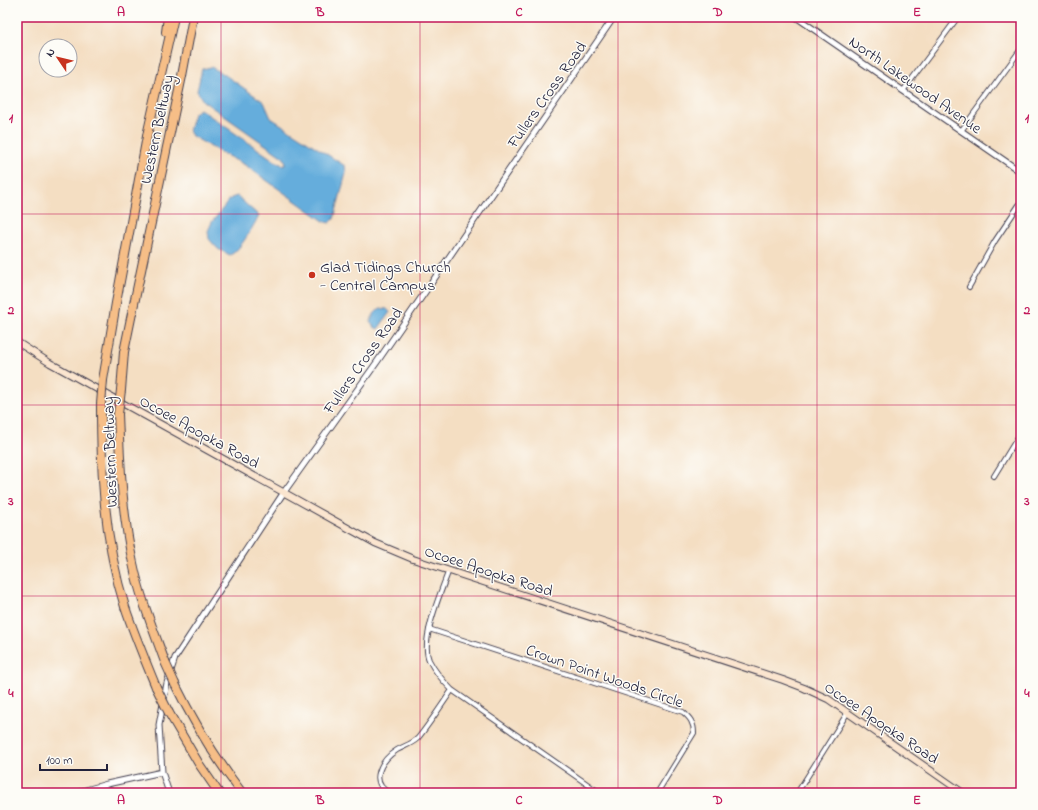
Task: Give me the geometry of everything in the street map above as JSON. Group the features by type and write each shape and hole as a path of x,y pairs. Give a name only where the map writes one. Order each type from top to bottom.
{"highway":[{"path":"148,131 168,17"},
{"name":"Western Beltway","path":"174,17 148,131 116,303 101,404 101,460 105,507 114,560 125,606 138,643 156,687 169,713 199,764 219,793"},
{"name":"Western Beltway","path":"193,17 124,352 118,414 120,475 125,522 133,564 145,608 165,662 171,684 209,746 242,793"},
{"path":"182,76 199,17"}],"main road":[{"name":"Ocoee Apopka Road","path":"17,342 57,366 375,543 448,570 804,688 828,699 848,712 963,793"}],"street":[{"name":"Fullers Cross Road","path":"169,793 162,772 159,725 171,684 175,658 284,492 377,362 614,17"},
{"name":"North Lakewood Avenue","path":"796,17 803,19 903,91 1020,170"},
{"path":"903,91 958,17"},
{"path":"961,131 1021,49"},
{"path":"969,287 995,242 1021,202"},
{"path":"1021,357 1018,370 1021,374"},
{"path":"994,476 1021,432"},
{"path":"448,570 429,629 426,645 429,659 438,674 452,690 600,793"},
{"name":"Crown Point Woods Circle","path":"429,629 682,712 689,717 694,726 694,733 657,793"},
{"path":"390,793 383,790 378,782 378,775 385,762 396,751 416,739 452,690"},
{"path":"797,793 848,712"},
{"path":"79,793 107,784 162,772"}],"water":[{"path":"211,67 264,102 271,118 345,166 346,173 334,219 330,223 325,222 245,165 192,136 189,131 194,113 200,109 278,163 283,165 286,163 284,158 203,101 197,91 202,69"},
{"path":"237,196 259,216 242,244 234,253 230,255 218,249 209,239 208,231 212,222 231,198"},
{"path":"380,308 387,309 390,312 378,329 370,322 374,314"}],"place":[{"name":"Glad Tidings Church - Central Campus","path":"312,275"}]}
